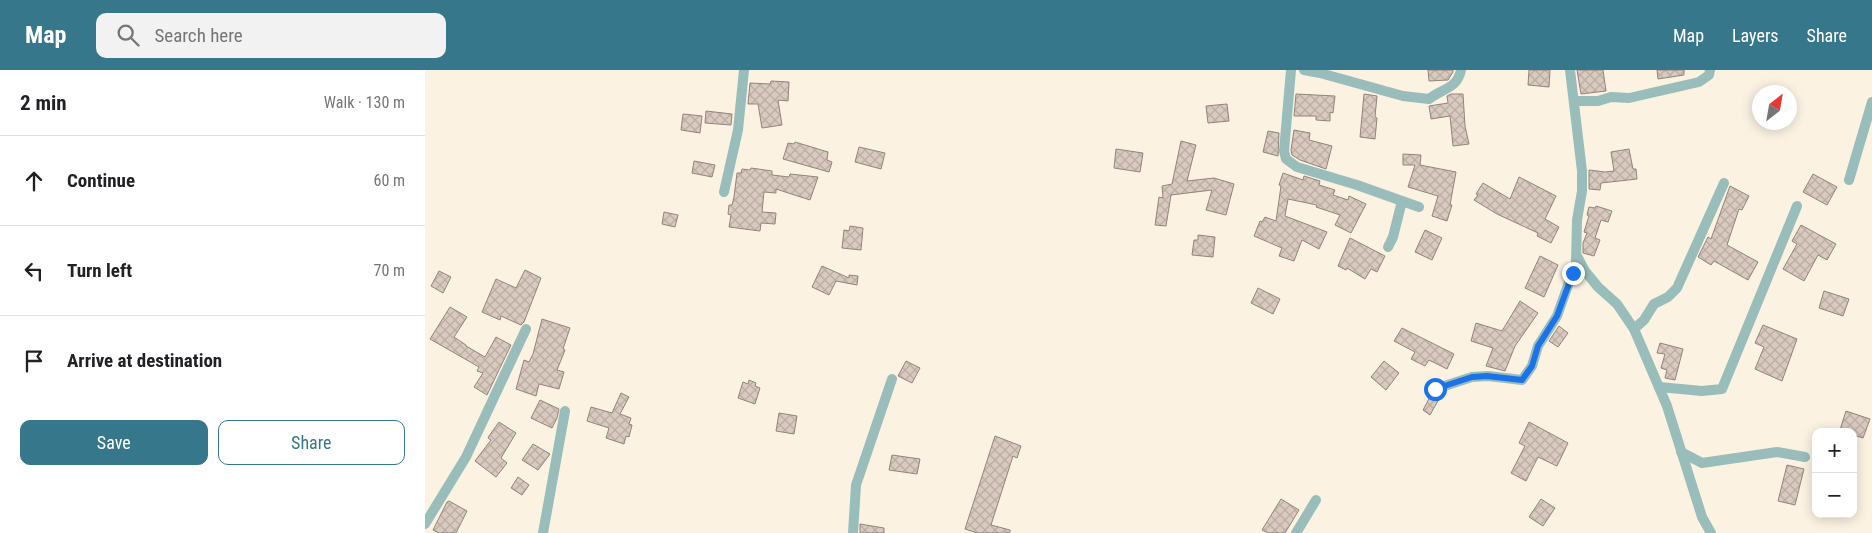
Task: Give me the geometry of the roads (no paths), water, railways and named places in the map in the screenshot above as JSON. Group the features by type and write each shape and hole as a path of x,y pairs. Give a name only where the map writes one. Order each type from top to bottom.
{"street":[{"path":"724,192 738,130 744,70"},
{"path":"1291,70 1284,151 1286,159 1297,168 1419,207"},
{"path":"1304,70 1403,96 1429,99 1459,80 1461,70"},
{"path":"1435,389 1472,377 1487,376 1522,380 1532,366 1538,346 1557,316 1576,263 1577,220 1582,191 1582,171 1570,70"},
{"path":"1574,101 1598,101 1611,97 1629,98 1674,86 1683,86 1699,82 1709,75 1710,70"},
{"path":"1849,180 1872,102"},
{"path":"1633,329 1644,320 1655,304 1668,297 1677,288 1724,183"},
{"path":"1388,247 1393,237 1402,201"},
{"path":"1659,386 1702,391 1722,389 1797,206"},
{"path":"1577,256 1585,271 1598,287 1617,304 1633,329 1667,406 1702,517 1711,533"},
{"path":"425,524 466,458 526,329"},
{"path":"853,533 856,485 892,379"},
{"path":"543,533 565,411"},
{"path":"1681,452 1702,463 1777,452 1805,457"},
{"path":"1296,533 1316,500"}]}
